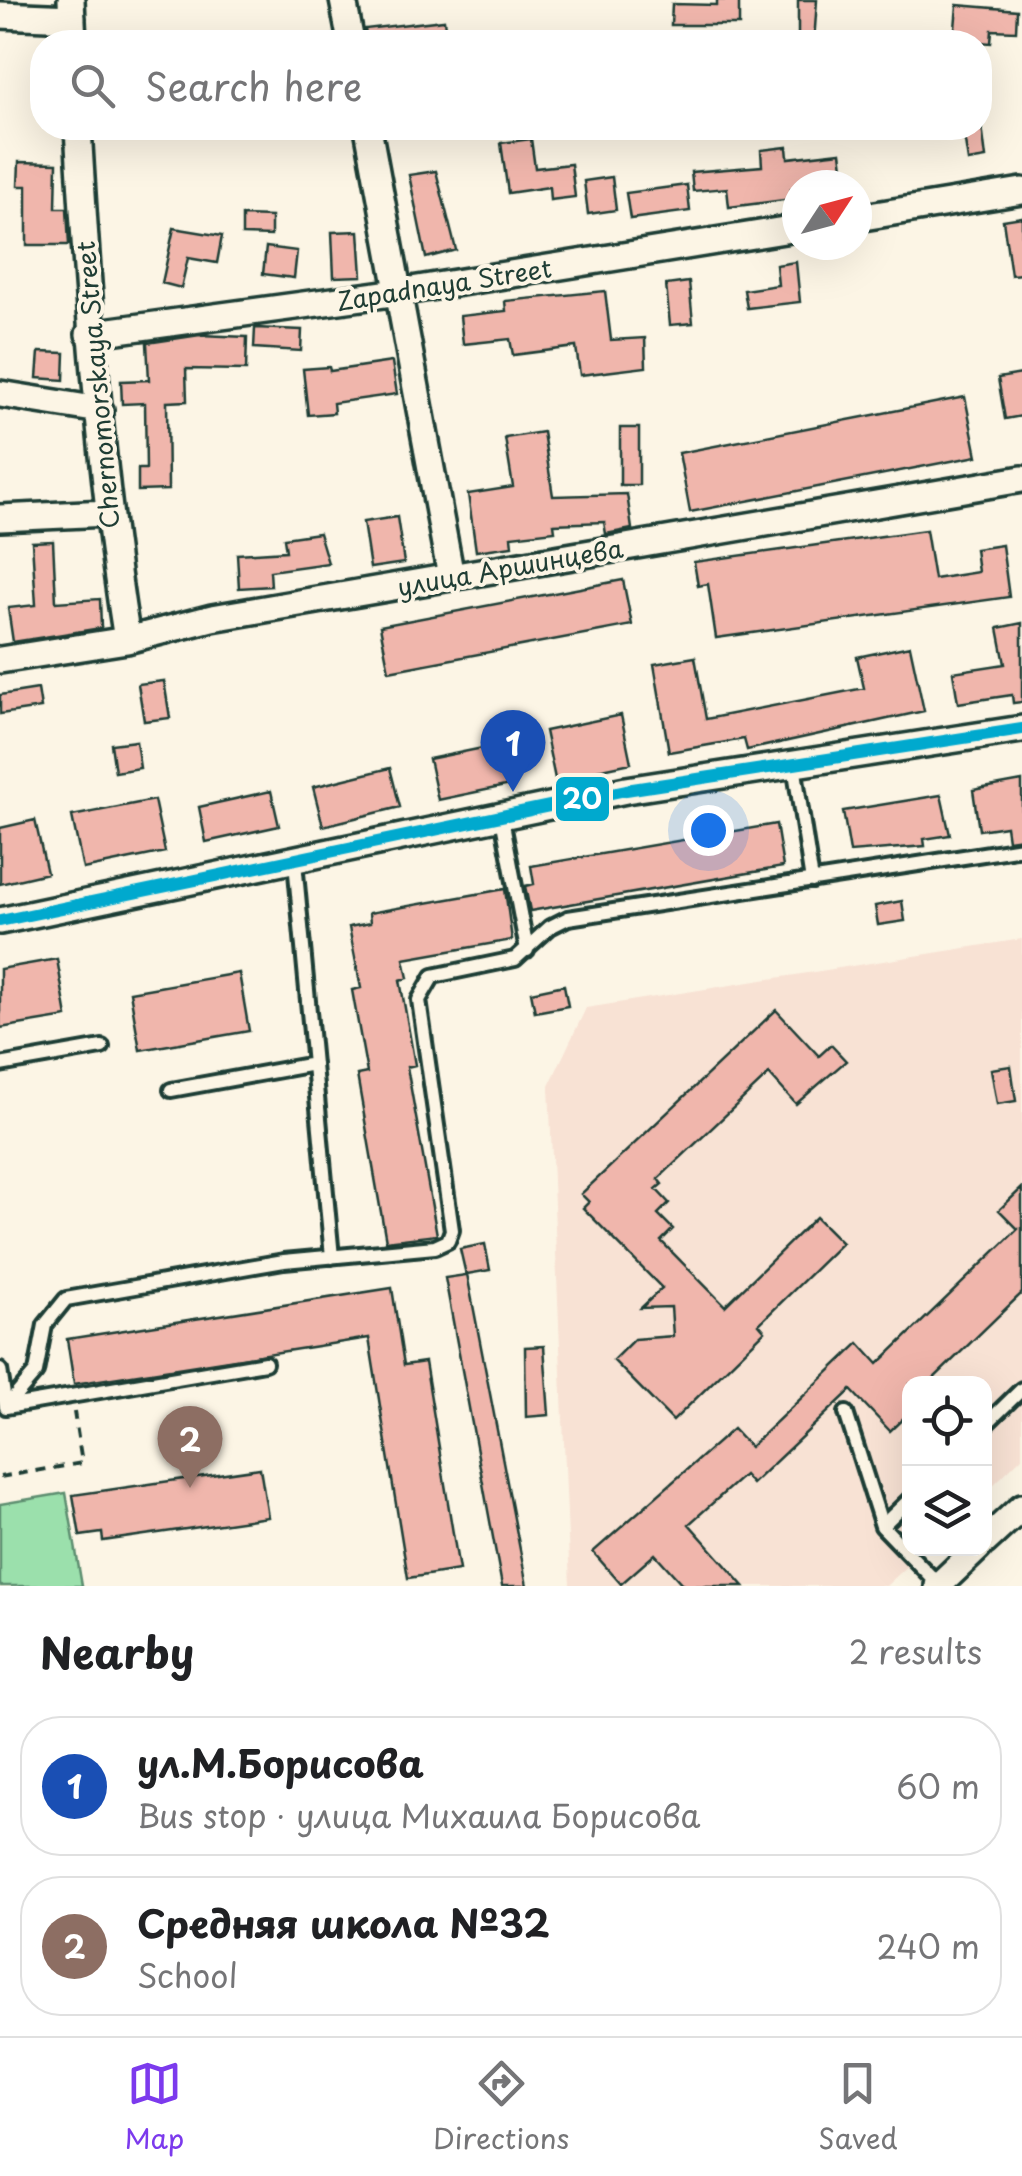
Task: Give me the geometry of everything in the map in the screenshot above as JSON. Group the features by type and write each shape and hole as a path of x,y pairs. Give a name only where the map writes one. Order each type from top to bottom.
{"street":[{"path":"343,0 349,30"},
{"path":"0,16 72,20"},
{"name":"Chernomorskaya Street","path":"79,140 90,334 107,513 127,640"},
{"path":"370,140 451,577"},
{"path":"872,216 1022,191"},
{"name":"Zapadnaya Street","path":"90,334 399,292 782,230"},
{"path":"0,394 100,410"},
{"name":"улица Аршинцева","path":"0,660 127,640 212,618 1022,478"},
{"path":"0,518 107,513"},
{"path":"0,921 626,790 1022,729"},
{"path":"992,1535 1022,1507"},
{"path":"939,1586 970,1556"}],"lane":[{"path":"794,765 812,881"},
{"path":"502,818 527,950"},
{"path":"3,1408 36,1372 45,1325 66,1299 284,1261 435,1248 448,1241 452,1230 419,1000 433,976 515,959 550,928 568,918 1022,848"},
{"path":"295,862 332,1258"},
{"path":"0,1065 102,1047"},
{"path":"172,1090 314,1064"},
{"path":"3,1408 264,1364"},
{"path":"0,1370 3,1408"},
{"path":"992,1418 1022,1390"},
{"path":"846,1413 882,1526 939,1586"},
{"path":"882,1526 902,1507"}],"path":[{"path":"0,1477 82,1463 72,1397"}],"shaded area":[{"path":"1022,939 1022,1457 992,1486 992,1376 902,1376 902,1556 918,1556 886,1586 570,1586 549,1086 586,1008"}],"green space":[{"path":"66,1493 82,1586 0,1586 0,1504"}],"building":[{"path":"717,0 739,0 739,25 671,25 672,4 717,5"},
{"path":"798,0 817,0 815,30 798,30"},
{"path":"957,5 1017,10 1016,31 955,30"},
{"path":"444,20 445,30 365,30"},
{"path":"531,140 535,168 571,164 575,197 550,200 549,187 508,193 501,143"},
{"path":"965,140 984,140 986,158 968,161"},
{"path":"787,147 788,158 841,152 843,170 782,170 782,200 729,207 727,188 693,191 691,172 762,166 761,150"},
{"path":"19,162 57,163 56,208 67,208 69,245 27,245 27,186 18,186"},
{"path":"436,171 456,250 426,258 409,175"},
{"path":"612,177 616,210 588,214 584,181"},
{"path":"687,185 690,211 630,219 626,193"},
{"path":"242,216 271,217 271,236 242,235"},
{"path":"1022,217 1022,274 1011,275 1003,220"},
{"path":"174,228 222,236 217,263 188,258 181,288 162,283"},
{"path":"359,231 362,276 334,277 332,232"},
{"path":"266,247 297,251 294,278 263,274"},
{"path":"796,262 800,302 747,308 744,290 778,285 776,265"},
{"path":"689,282 693,323 670,325 666,285"},
{"path":"605,291 611,340 645,338 646,367 580,375 576,347 513,355 510,339 463,344 460,316 506,311 505,301"},
{"path":"255,328 302,330 301,351 254,348"},
{"path":"200,335 247,337 246,370 186,369 187,401 167,402 168,490 138,491 138,469 146,469 145,403 122,404 121,381 149,380 147,343"},
{"path":"39,352 65,353 64,380 37,378"},
{"path":"392,362 397,394 333,403 334,413 308,415 303,369 329,367 330,371"},
{"path":"1022,374 1022,416 1005,419 998,378"},
{"path":"965,397 977,456 690,512 679,453"},
{"path":"620,428 639,428 639,485 620,485"},
{"path":"543,432 553,496 627,494 632,529 606,534 604,522 554,524 555,531 511,536 512,546 476,551 468,494 513,487 505,438"},
{"path":"397,517 404,563 370,568 363,522"},
{"path":"926,530 934,579 978,572 975,549 1002,545 1009,597 716,638 708,584 698,586 694,562"},
{"path":"319,533 328,563 270,571 271,586 239,588 237,554 286,551 284,538"},
{"path":"53,541 56,602 100,599 101,628 13,642 8,608 36,605 32,542"},
{"path":"623,580 632,625 389,671 380,626"},
{"path":"1022,623 1022,702 1013,703 1012,695 958,703 953,672 1005,664 998,628"},
{"path":"910,646 924,711 747,750 744,739 669,752 654,664 695,657 706,719 864,688 857,657"},
{"path":"164,681 170,718 144,721 138,684"},
{"path":"38,689 41,708 0,714 0,695"},
{"path":"621,715 631,763 555,779 545,731"},
{"path":"136,741 140,768 115,772 111,744"},
{"path":"507,743 515,784 438,800 429,759"},
{"path":"390,768 400,807 323,826 313,787"},
{"path":"1022,781 1022,838 1008,840 1006,826 979,830 973,790"},
{"path":"271,791 279,826 206,842 199,807"},
{"path":"941,795 950,835 924,839 925,846 850,852 843,811"},
{"path":"154,800 165,852 83,869 72,816"},
{"path":"35,820 47,873 0,884 0,828"},
{"path":"776,824 783,867 530,911 525,886 534,884 531,866"},
{"path":"505,889 512,940 404,959 408,978 400,980 415,1065 407,1067 437,1235 386,1241 357,1075 367,1073 352,990 361,988 349,927 370,923 369,913"},
{"path":"902,901 905,921 878,925 875,906"},
{"path":"57,959 67,1017 0,1028 0,969"},
{"path":"239,973 249,1031 140,1050 130,992"},
{"path":"564,985 568,1006 535,1012 531,992"},
{"path":"776,1010 819,1056 831,1045 846,1061 796,1104 769,1074 658,1179 662,1184 656,1189 669,1203 658,1214 673,1229 661,1241 725,1306 816,1217 842,1243 759,1324 765,1331 673,1421 613,1360 634,1339 673,1336 671,1307 641,1308 662,1288 583,1208 589,1202 581,1194"},
{"path":"1011,1066 1016,1101 997,1104 991,1069"},
{"path":"1022,1188 1022,1293 936,1376 902,1376 902,1420 890,1431 851,1390 752,1484 744,1475 689,1524 744,1586 684,1586 655,1554 621,1584 593,1552 733,1429 750,1447 859,1343 878,1364 1018,1229 999,1210"},
{"path":"485,1244 490,1270 467,1274 527,1586 502,1586 445,1278 466,1275 460,1249"},
{"path":"392,1288 404,1365 425,1362 459,1570 408,1578 369,1338 74,1384 67,1339"},
{"path":"544,1346 549,1415 526,1417 525,1347"},
{"path":"260,1468 268,1517 103,1541 102,1533 80,1536 73,1495"}],"transit line":[{"name":"20","path":"0,921 626,790 1022,729"}],"place":[{"name":"ул.М.Борисова","path":"513,792"},
{"name":"Средняя школа №32","path":"190,1488"}]}
